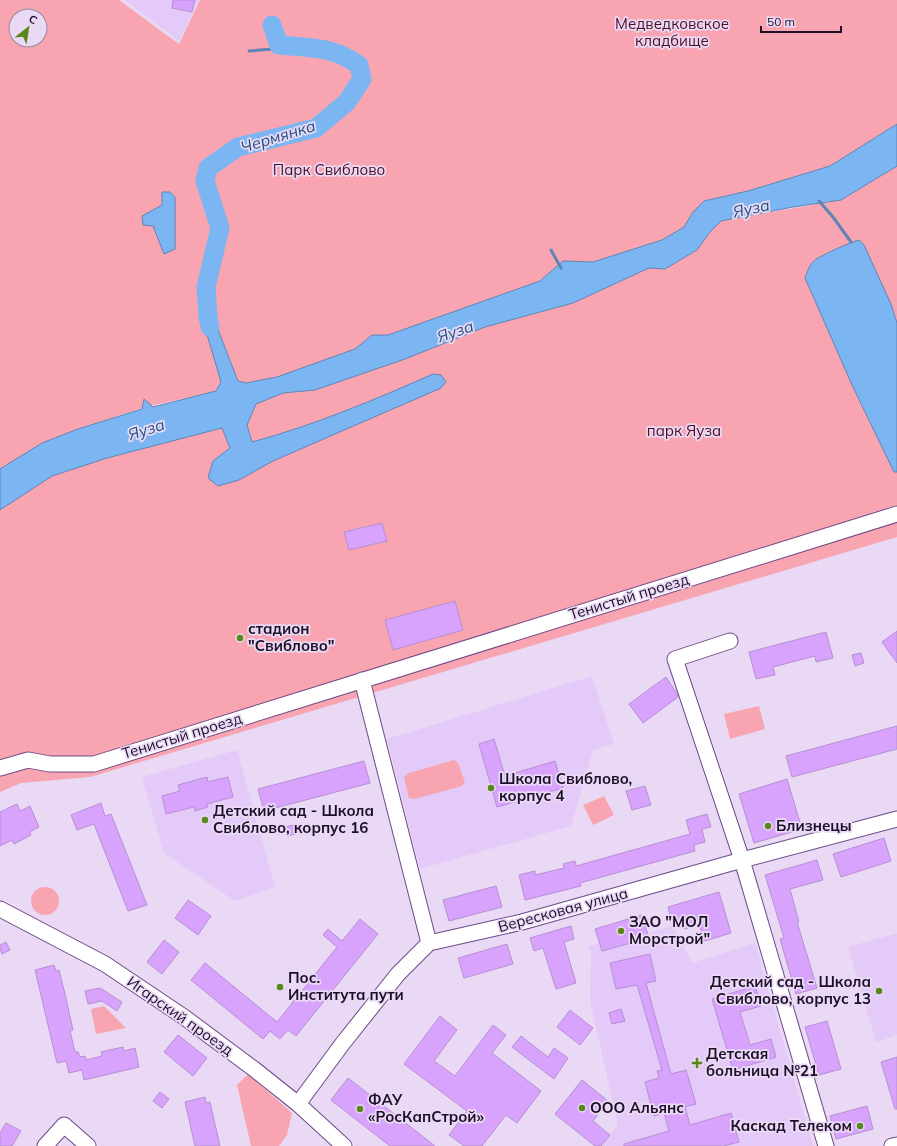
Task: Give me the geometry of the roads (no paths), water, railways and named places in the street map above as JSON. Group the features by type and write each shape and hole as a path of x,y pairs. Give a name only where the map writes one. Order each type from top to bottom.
{"street":[{"name":"Тенистый проезд","path":"0,768 28,760 50,764 94,764 897,514"},
{"path":"730,641 675,659 742,860 826,1146"},
{"path":"298,1104 343,1043 398,974 429,943 362,680"},
{"name":"Вересковая улица","path":"429,943 522,922 742,860 897,819"},
{"name":"Игарский проезд","path":"0,909 105,964 184,1017 298,1104 344,1146"},
{"path":"45,1146 64,1125 88,1146"},
{"path":"892,1146 897,1145"}],"water":[{"name":"Яуза","path":"897,124 897,166 841,200 793,207 721,221 710,232 697,250 665,269 649,268 573,303 485,327 405,359 315,390 283,393 256,404 247,425 252,442 321,420 433,374 441,375 446,382 441,388 273,461 239,480 218,486 208,478 213,461 230,448 222,428 107,458 52,476 0,510 0,469 42,443 78,429 142,409 144,399 153,407 216,391 221,382 206,331 207,292 217,327 238,381 246,383 277,377 355,349 372,335 388,335 540,281 563,261 593,262 662,240 684,227 693,212 704,201 748,191 830,166"},
{"path":"162,192 170,192 175,197 175,249 164,254 153,226 143,225 142,216 162,205"},
{"path":"859,240 864,245 891,304 897,323 897,472 894,472 852,385 805,278 808,269 814,261 835,249"}],"waterway":[{"name":"Чермянка","path":"210,327 206,287 220,228 205,181 208,168 238,147 316,128 347,102 362,79 359,65 339,54 320,49 279,45 272,25"},
{"path":"249,51 273,49 279,45"},
{"path":"819,201 851,242"},
{"path":"551,250 561,268"}],"place":[{"name":"стадион \"Свиблово\"","path":"240,638"},
{"name":"Школа Свиблово, корпус 4","path":"491,788"},
{"name":"Детский сад - Школа Свиблово, корпус 16","path":"205,820"},
{"name":"Близнецы","path":"768,826"},
{"name":"ЗАО \"МОЛ Морстрой\"","path":"621,931"},
{"name":"Пос. Института пути","path":"280,987"},
{"name":"Детский сад - Школа Свиблово, корпус 13","path":"879,991"},
{"name":"Детская больница №21","path":"697,1063"},
{"name":"ООО Альянс","path":"582,1108"},
{"name":"ФАУ «РосКапСтрой»","path":"360,1109"},
{"name":"Каскад Телеком","path":"860,1126"}],"park label":[{"name":"Медведковское кладбище","path":"672,32"},
{"name":"Парк Свиблово","path":"329,170"},
{"name":"парк Яуза","path":"684,431"}]}
